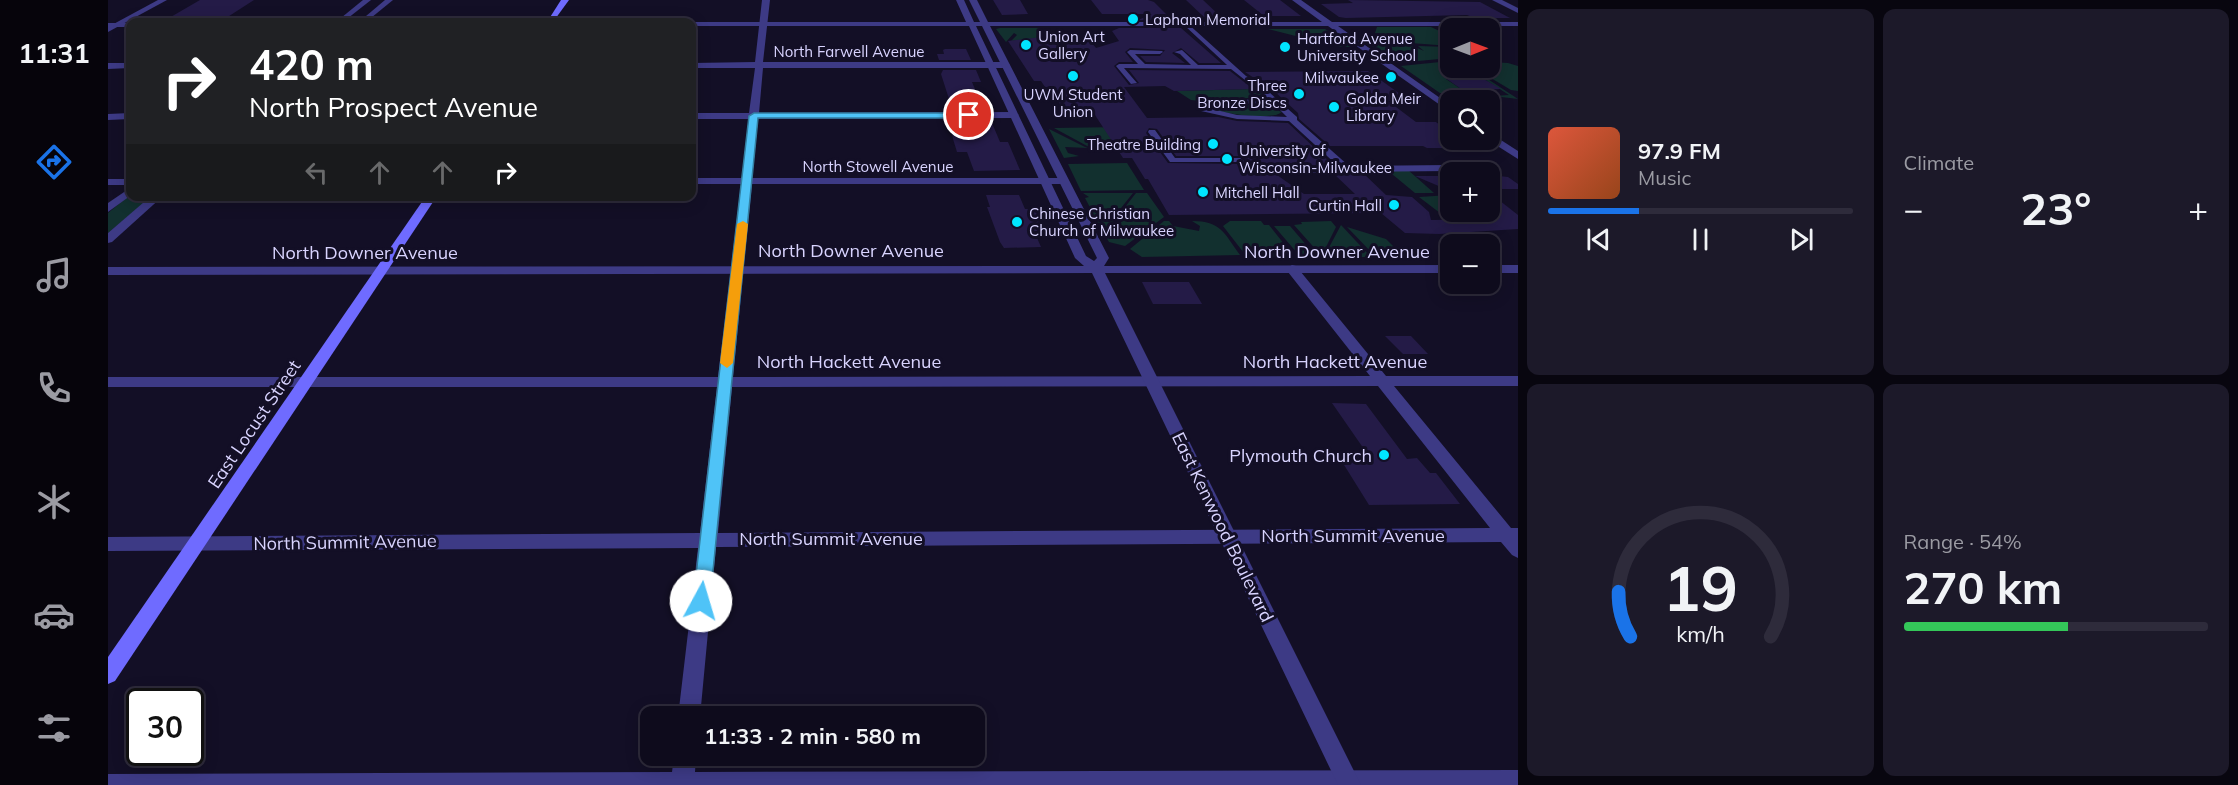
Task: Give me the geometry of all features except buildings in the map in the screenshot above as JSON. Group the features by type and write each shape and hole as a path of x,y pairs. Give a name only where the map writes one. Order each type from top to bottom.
{"main road":[{"path":"553,18 565,0"},
{"name":"East Locust Street","path":"108,674 429,201"}],"street":[{"path":"126,18 163,0"},
{"path":"344,18 367,0"},
{"path":"367,18 389,0"},
{"path":"690,706 766,0"},
{"name":"East Kenwood Boulevard","path":"960,0 1081,258 1096,268 1349,783"},
{"name":"East Kenwood Boulevard","path":"973,0 1103,258 1096,268"},
{"path":"1296,0 1440,102"},
{"path":"1496,0 1518,11"},
{"path":"108,30 112,25 126,18"},
{"path":"696,24 1518,24"},
{"path":"1186,24 1230,65 1276,101 1294,119 1291,119"},
{"path":"1142,64 1130,52 1160,51"},
{"path":"1177,52 1182,52 1194,64"},
{"name":"North Farwell Avenue","path":"696,65 1006,64"},
{"path":"1132,83 1119,66 1230,65"},
{"path":"108,66 126,66"},
{"path":"1276,101 1205,106 1212,113 1254,118 1291,119 1347,169"},
{"path":"696,116 1014,115"},
{"path":"108,117 126,116"},
{"path":"1152,132 1173,160 1240,160 1250,170 1440,168"},
{"path":"1500,143 1518,156"},
{"name":"North Stowell Avenue","path":"696,181 1064,180"},
{"path":"108,182 126,182"},
{"path":"108,209 126,194"},
{"path":"108,239 152,201"},
{"path":"1292,269 1512,535 1518,550"},
{"name":"North Downer Avenue","path":"108,271 1440,269"},
{"path":"1500,269 1518,269"},
{"name":"North Hackett Avenue","path":"108,382 1518,381"},
{"name":"North Summit Avenue","path":"108,544 708,538 1512,535"},
{"path":"682,783 684,766"},
{"path":"108,784 1518,781"}],"green space":[{"path":"1377,27 1431,27 1440,31 1440,45 1411,43 1375,33"},
{"path":"1039,28 1045,37 1011,41 1017,35 1014,33 1006,42 996,29"},
{"path":"1268,29 1325,29 1352,47 1339,47"},
{"path":"1359,38 1393,40 1424,51 1418,46 1440,47 1440,59 1397,63"},
{"path":"1440,62 1440,78 1458,78 1446,79 1462,90 1440,90 1440,93 1401,66"},
{"path":"1500,63 1518,66 1518,91 1511,90 1491,78 1500,78"},
{"path":"1483,78 1518,99 1500,97 1509,95"},
{"path":"1253,89 1261,92 1264,97 1200,101 1191,100 1177,91"},
{"path":"1211,105 1263,105 1282,112 1268,116 1246,116 1214,110 1208,107"},
{"path":"1122,127 1117,149 1089,147 1054,128"},
{"path":"1049,129 1088,148 1065,147 1068,153 1079,156 1064,158"},
{"path":"1127,163 1144,190 1081,191 1068,164"},
{"path":"1392,169 1408,170 1434,193 1415,193 1392,174"},
{"path":"1083,193 1133,193 1117,213 1113,227 1103,232 1085,198 1089,197"},
{"path":"1136,193 1147,193 1164,217 1125,246 1109,242 1105,235 1116,228 1118,216"},
{"path":"1440,196 1440,213 1419,197"},
{"path":"126,198 126,201 146,201 108,233 108,213"},
{"path":"1164,221 1169,221 1173,226 1199,231 1200,226 1192,221 1216,226 1240,255 1142,257 1130,249"},
{"path":"1230,221 1261,221 1264,225 1269,225 1292,254 1288,257 1247,257 1223,226"},
{"path":"1331,221 1336,227 1323,253 1319,253 1294,225 1302,224 1301,222"},
{"path":"1341,225 1369,257 1327,257 1325,255"},
{"path":"1274,226 1290,226 1314,254 1298,254"},
{"path":"1347,227 1386,239 1404,257 1376,257"}],"slow traffic":[{"path":"727,363 743,224"}],"place":[{"name":"Lapham Memorial","path":"1133,19"},
{"name":"Union Art Gallery","path":"1026,45"},
{"name":"Hartford Avenue University School","path":"1285,47"},
{"name":"UWM Student Union","path":"1073,76"},
{"name":"Milwaukee","path":"1391,77"},
{"name":"Three Bronze Discs","path":"1299,94"},
{"name":"Golda Meir Library","path":"1334,107"},
{"name":"Theatre Building","path":"1213,144"},
{"name":"University of Wisconsin-Milwaukee","path":"1227,159"},
{"name":"Mitchell Hall","path":"1203,192"},
{"name":"Curtin Hall","path":"1394,205"},
{"name":"Chinese Christian Church of Milwaukee","path":"1017,222"},
{"name":"Plymouth Church","path":"1384,455"}],"route":[{"path":"701,601 754,116 969,115"}]}
